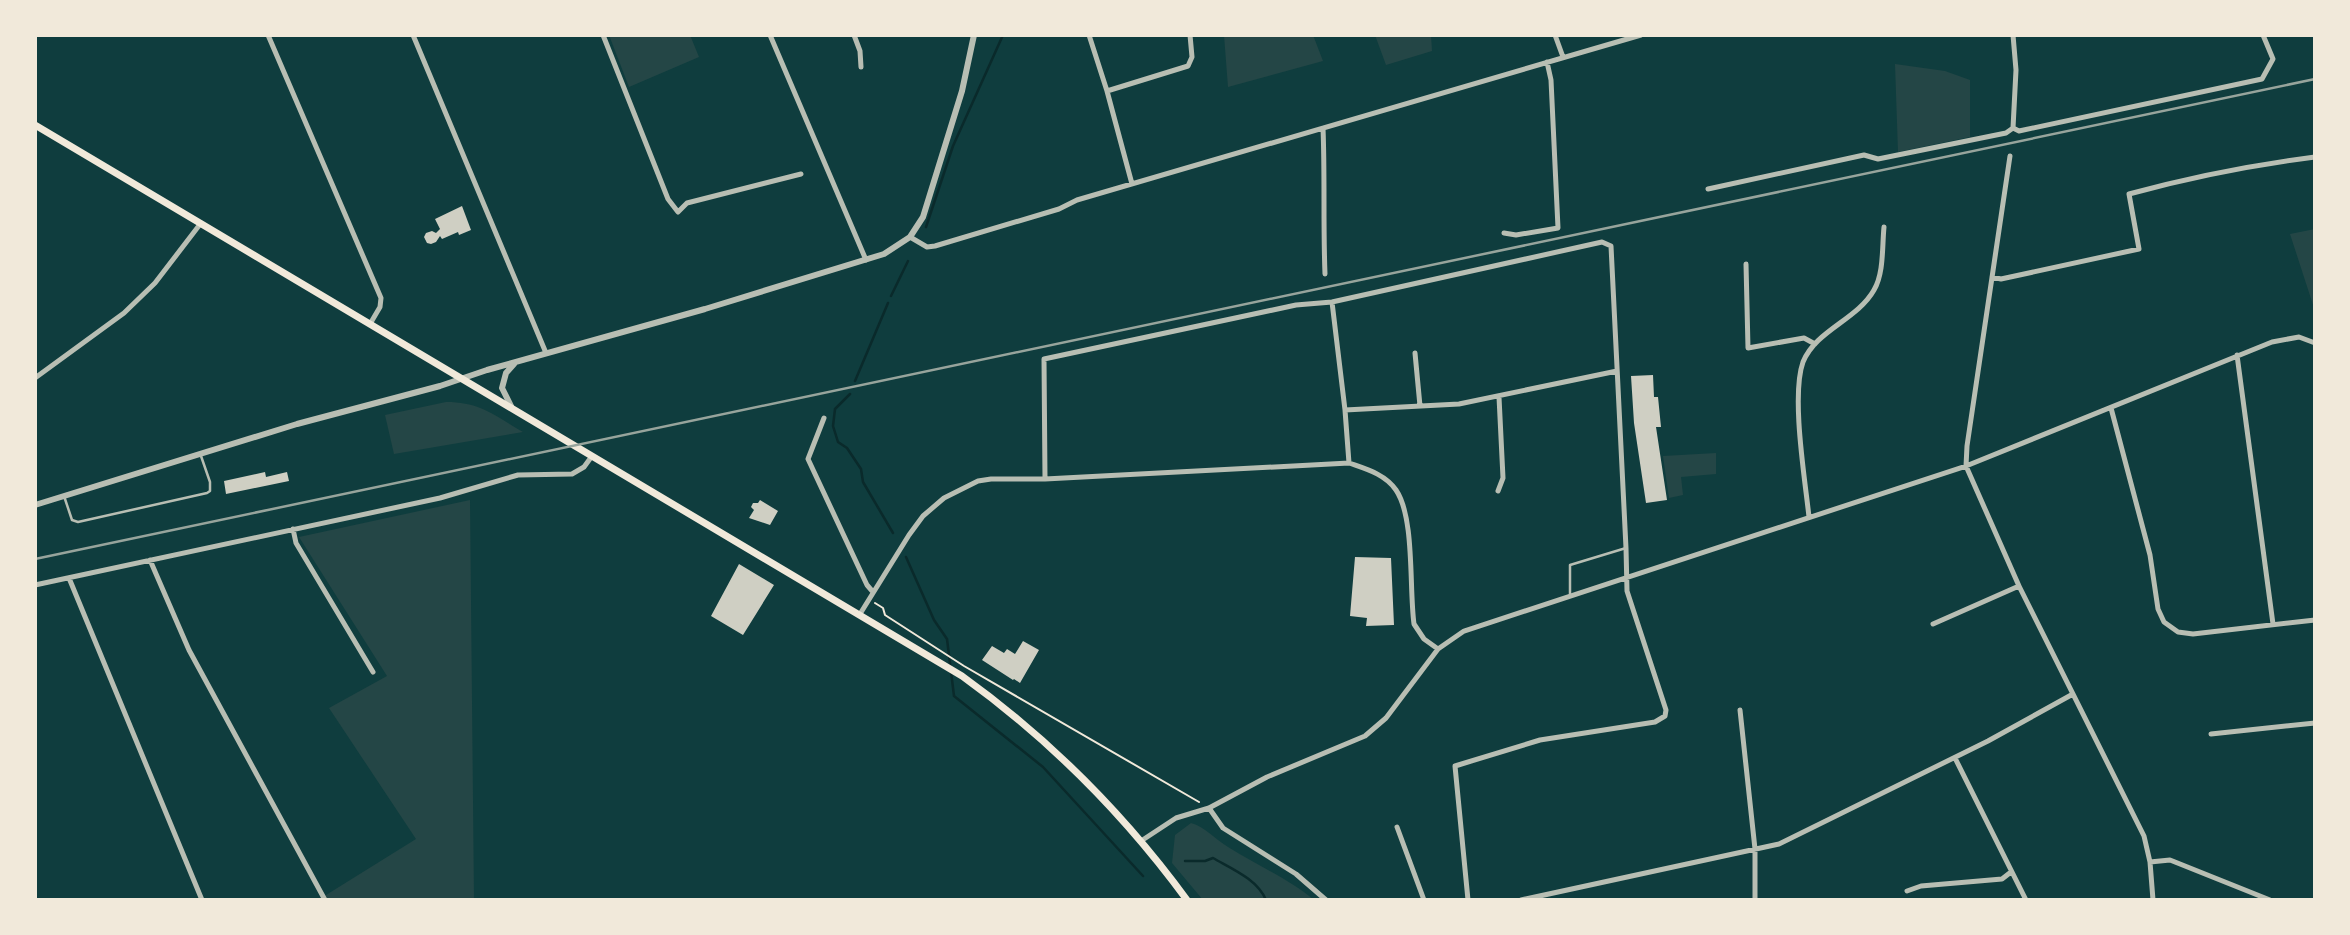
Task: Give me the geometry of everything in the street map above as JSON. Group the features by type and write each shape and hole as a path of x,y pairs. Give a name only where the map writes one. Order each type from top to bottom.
{"main road":[{"path":"35,125 962,676 1012,713 1067,761 1141,841 1187,900"}],"street":[{"path":"268,35 381,298 380,307 370,324"},
{"path":"413,35 546,353"},
{"path":"603,35 668,199 677,212 687,203 801,174"},
{"path":"770,35 866,260"},
{"path":"854,35 860,51 861,67"},
{"path":"35,505 884,254 909,237 927,206 962,91 974,35"},
{"path":"1089,35 1132,184"},
{"path":"1107,91 1188,66 1192,57 1190,35"},
{"path":"1555,35 1563,57"},
{"path":"909,237 927,247 935,246 1056,210 1077,200 1641,35"},
{"path":"2013,35 2013,128"},
{"path":"2013,128 2019,131 2262,79 2273,59 2263,35"},
{"path":"1504,233 1516,235 1558,228 1551,80 1547,62"},
{"path":"1323,128 1326,191 1322,221 1325,274"},
{"path":"1708,190 1864,155 1878,159 2006,133 2013,128"},
{"path":"2010,156 1966,466 2019,586 2144,836 2150,862 2153,900"},
{"path":"1992,277 2001,279 2139,249 2129,194 2192,177 2315,157"},
{"path":"35,378 124,313 156,282 201,223"},
{"path":"1809,517 1800,426 1799,383 1804,362 1815,344 1863,305 1874,290 1879,274 1884,227"},
{"path":"1045,479 1044,359 1296,305 1332,302 1602,242 1608,243 1611,246 1626,548 1625,578 1664,701 1665,716 1655,722 1540,740 1455,766 1468,900"},
{"path":"1746,264 1748,348 1804,338 1815,344"},
{"path":"1332,302 1349,463"},
{"path":"1141,841 1177,818 1209,808 1267,777 1365,736 1386,718 1438,649 1464,631 1966,466 2237,355 2291,337 2315,343"},
{"path":"1415,354 1420,407"},
{"path":"2237,355 2273,624"},
{"path":"514,411 503,395 502,388 506,373 516,362"},
{"path":"1345,410 1459,404 1617,371"},
{"path":"1498,491 1503,478 1499,397"},
{"path":"2112,408 2150,555 2158,609 2164,622 2179,632 2193,634 2315,620"},
{"path":"824,418 808,459 867,585 873,592"},
{"path":"35,585 440,498 518,475 572,474 584,467 592,456"},
{"path":"860,614 916,526 944,498 978,481 1349,463 1376,472 1395,490 1406,516 1414,624 1424,639 1438,649"},
{"path":"292,529 296,542 373,672"},
{"path":"150,560 189,650 325,900"},
{"path":"69,578 202,900"},
{"path":"1933,624 2019,586"},
{"path":"1521,900 1790,839 1955,758 2073,694"},
{"path":"1741,710 1755,849 1755,900"},
{"path":"2211,734 2315,723"},
{"path":"1955,758 2026,900"},
{"path":"1209,808 1223,828 1296,874 1326,900"},
{"path":"1397,827 1424,900"},
{"path":"2150,862 2170,860 2270,900"},
{"path":"1908,891 1921,886 2002,879 2011,872"}],"lane":[{"path":"64,496 72,520 78,522 207,493 210,482 201,454"},
{"path":"1570,596 1570,565 1626,548"}],"path":[{"path":"868,600 883,608 885,615 964,666 1209,808"}],"shaded area":[{"path":"609,35 690,35 699,57 629,87"},
{"path":"1224,35 1313,35 1323,61 1228,87"},
{"path":"1375,35 1431,35 1432,51 1386,65"},
{"path":"1895,64 1945,71 1970,80 1970,137 1898,152"},
{"path":"2315,229 2315,311 2290,234"},
{"path":"446,402 478,407 523,432 394,454 385,415"},
{"path":"1716,453 1716,474 1681,477 1683,495 1669,498 1663,456"},
{"path":"470,500 474,900 318,900 416,839 329,708 387,676 299,537"},
{"path":"1191,823 1294,885 1314,900 1203,900 1172,863 1175,835"}],"building":[{"path":"462,206 471,230 442,239 440,236 436,242 427,243 424,237 426,233 436,233 440,229 435,219"},
{"path":"1653,375 1654,397 1658,397 1661,427 1656,427 1667,500 1646,503 1634,423 1631,376"},
{"path":"265,472 266,477 287,472 289,481 226,494 224,481"},
{"path":"760,500 778,511 770,525 749,518 754,510 751,507 753,503"},
{"path":"1355,557 1391,558 1394,625 1366,626 1367,618 1350,616"},
{"path":"739,564 774,585 743,635 711,616"},
{"path":"1023,641 1039,650 1020,683 982,660 992,646 1004,653 1007,649 1015,654"}],"waterway":[{"path":"926,227 953,146 1003,35"},
{"path":"891,296 908,261"},
{"path":"855,381 888,303"},
{"path":"850,394 835,409 833,426 838,442 847,448 861,469 863,482 893,533"},
{"path":"906,557 934,620 947,639 954,696 1043,767 1143,876"},
{"path":"1185,861 1205,861 1213,858 1250,880 1266,900"}],"railway":[{"path":"35,559 2315,79"}]}
